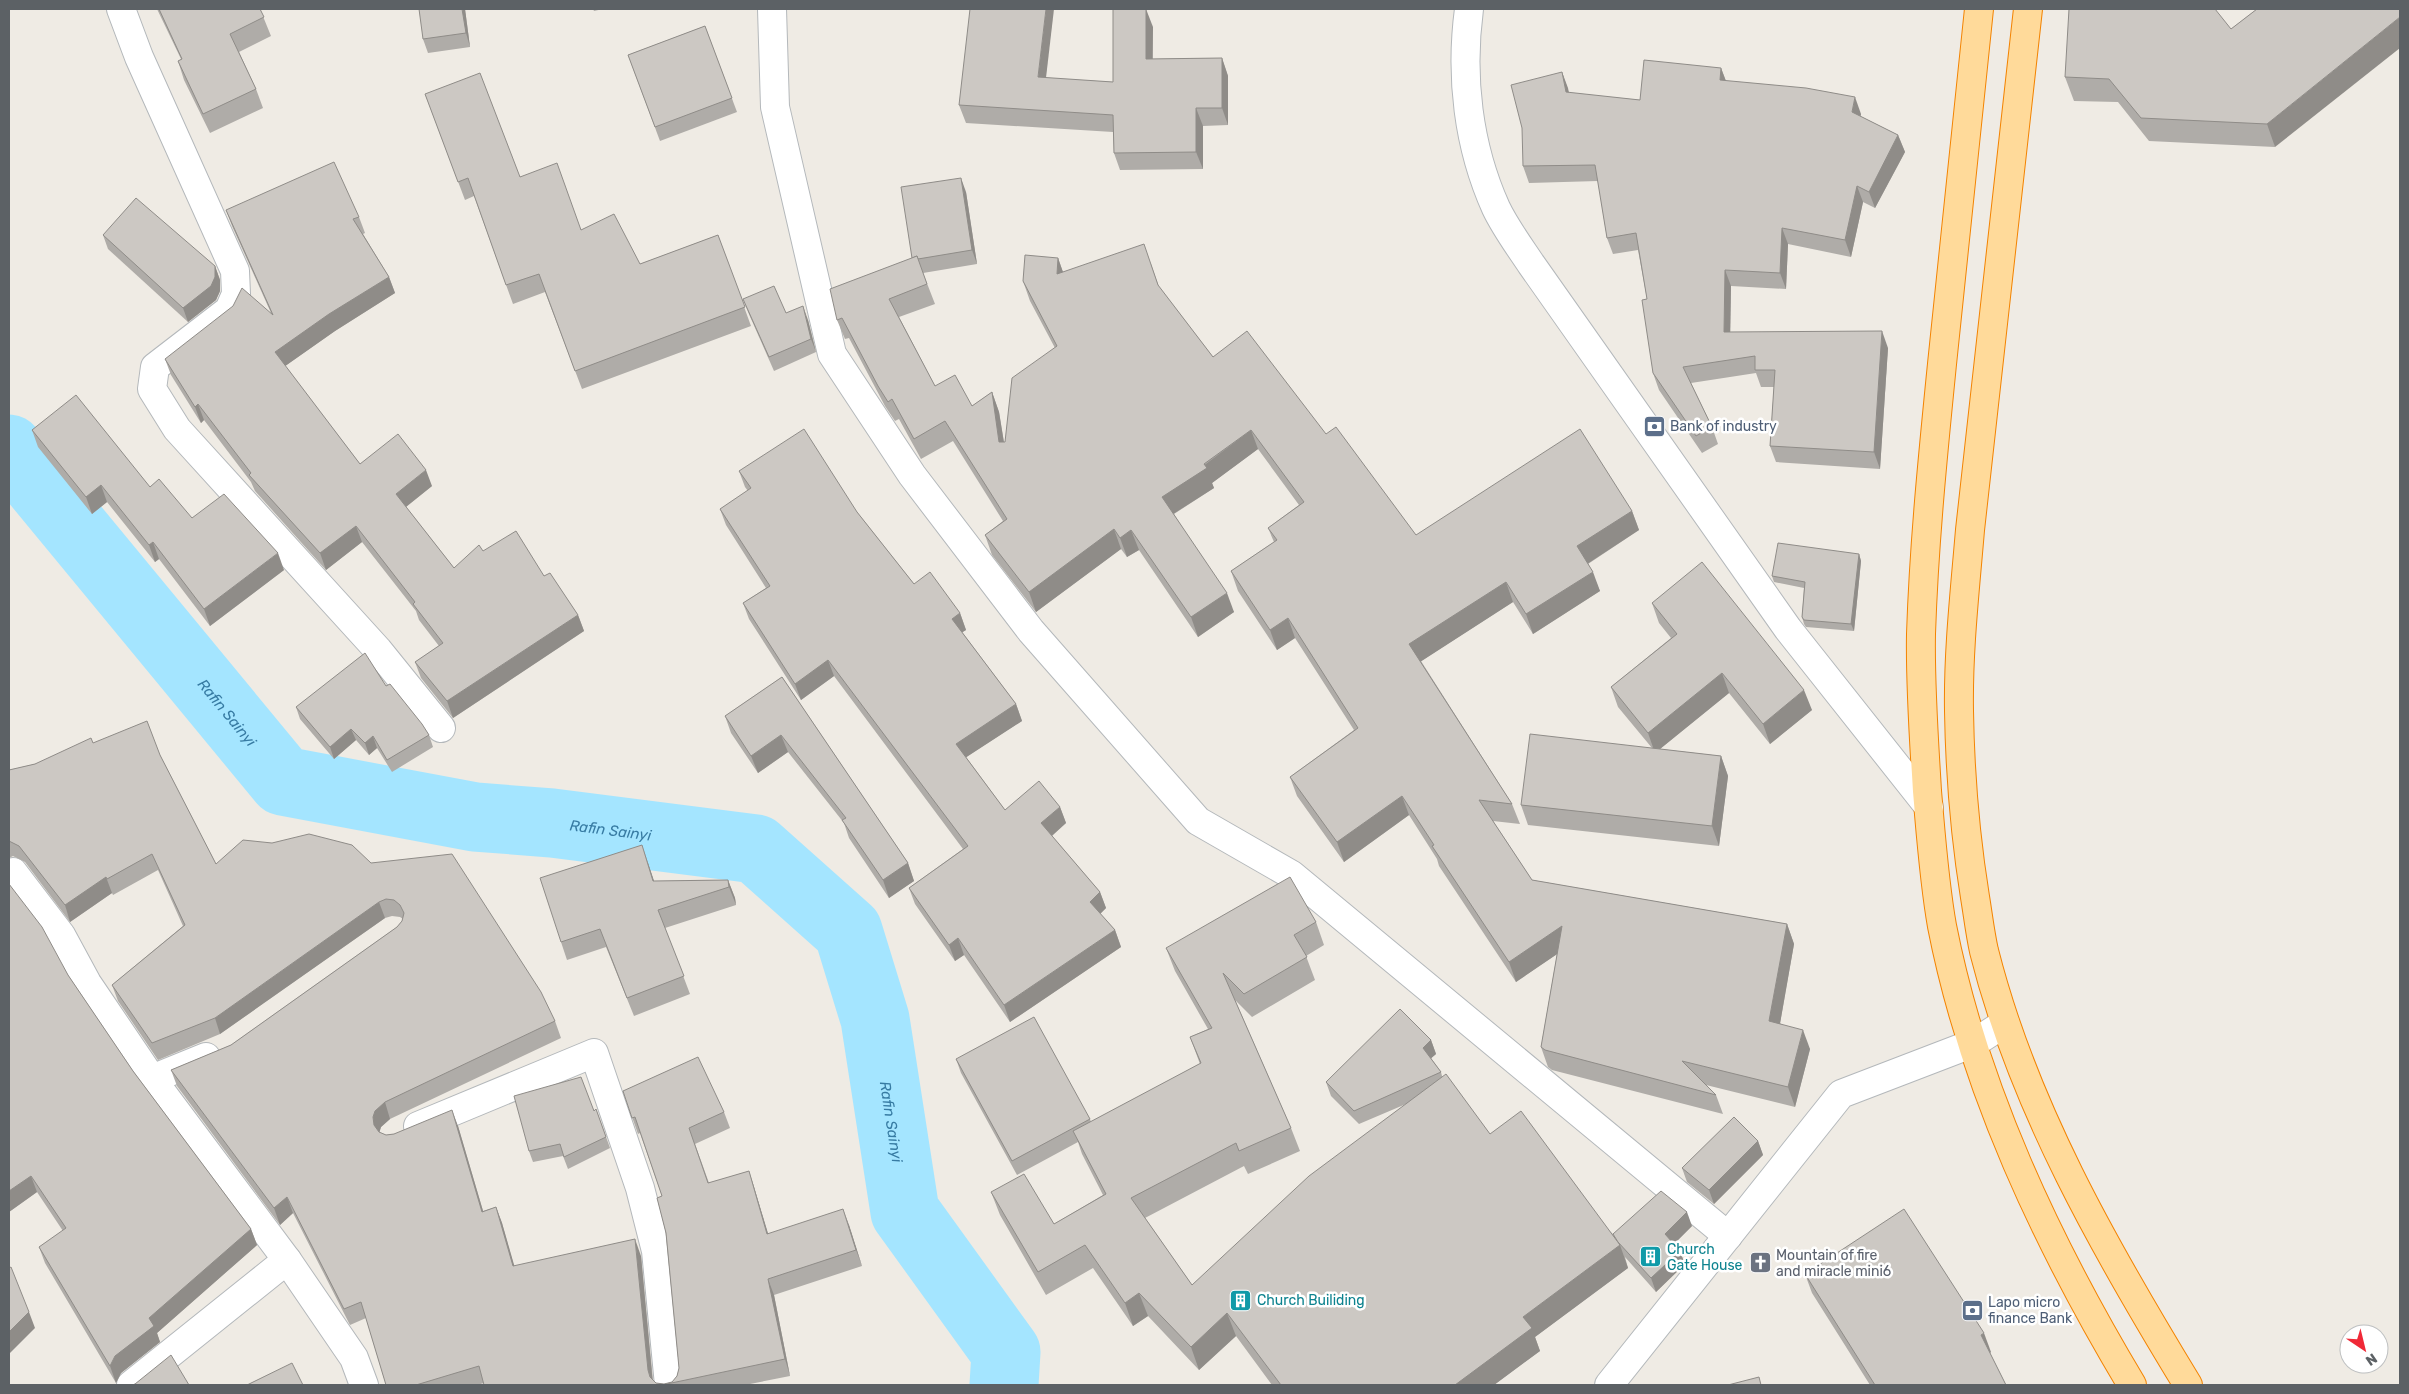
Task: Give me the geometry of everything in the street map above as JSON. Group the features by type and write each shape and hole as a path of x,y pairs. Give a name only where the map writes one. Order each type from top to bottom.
{"highway":[{"path":"1979,9 1927,515 1921,638 1924,739 1930,837 1942,924 1961,1002 2010,1145 2043,1221 2080,1294 2132,1385"},
{"path":"2028,9 1970,530 1959,709 1961,783 1969,862 1984,949 2005,1024 2039,1108 2078,1190 2144,1314 2188,1385"}],"street":[{"path":"121,9 139,58 235,271 236,294 229,310 155,367 152,390 177,429 378,650 441,728"},
{"path":"772,9 775,107 832,354 912,475 1031,632 1198,821 1292,876 1728,1236"},
{"path":"1468,9 1465,76 1470,120 1478,155 1497,209 1530,264 1788,629 1929,807"},
{"path":"9,874 13,872 61,935 87,983 152,1079 286,1260 354,1358 364,1385"},
{"path":"1609,1385 1841,1094 1974,1043 2005,1024"},
{"path":"152,1079 228,1048"},
{"path":"394,1136 594,1053 640,1188 656,1251 669,1385"},
{"path":"131,1385 286,1260"}],"building":[{"path":"159,9 260,9 264,17 230,34 256,89 203,114 178,61 182,59"},
{"path":"419,9 462,9 466,33 423,39"},
{"path":"970,9 1046,9 1038,77 1113,82 1113,9 1146,9 1146,59 1222,58 1222,108 1196,108 1196,152 1114,153 1113,115 959,105"},
{"path":"2069,9 2215,9 2231,29 2257,9 2400,9 2400,17 2267,124 2141,118 2109,79 2065,77"},
{"path":"705,26 732,98 655,127 628,55"},
{"path":"1644,60 1721,68 1720,80 1806,88 1855,97 1852,112 1898,135 1869,192 1857,186 1845,240 1782,228 1780,273 1725,270 1724,332 1882,331 1874,452 1770,446 1775,370 1755,370 1755,356 1683,367 1712,427 1696,436 1653,373 1642,300 1647,299 1636,233 1607,238 1595,165 1523,166 1522,128 1511,85 1562,72 1566,92 1640,100"},
{"path":"480,73 520,177 557,163 581,230 614,214 640,264 718,235 745,307 575,371 539,274 506,285 468,178 458,182 425,94"},
{"path":"334,162 359,217 353,219 389,277 329,314 275,352 360,464 398,434 426,470 396,494 454,568 479,545 483,551 516,531 544,576 550,573 578,615 447,701 415,662 443,643 413,604 415,602 356,526 320,553 249,475 251,473 198,404 195,407 165,359 233,306 242,288 273,315 226,210"},
{"path":"961,178 972,250 918,259 917,256 912,258 901,187"},
{"path":"136,198 215,266 215,277 211,286 183,308 103,235"},
{"path":"1144,244 1158,285 1213,357 1247,331 1326,434 1336,427 1416,535 1580,429 1632,511 1577,546 1593,572 1526,614 1506,582 1409,644 1512,804 1479,800 1532,880 1787,924 1769,1021 1803,1030 1788,1087 1682,1061 1716,1095 1545,1050 1541,1047 1562,926 1509,962 1432,846 1434,845 1402,796 1337,842 1290,777 1358,728 1288,618 1270,630 1231,571 1277,540 1268,528 1304,502 1251,430 1204,464 1207,468 1162,497 1227,593 1191,617 1131,530 1120,538 1114,529 1029,592 985,535 1007,519 945,421 914,439 892,399 888,402 878,386 842,318 837,320 830,289 917,256 927,284 889,299 935,386 955,375 972,406 992,392 999,442 1005,442 1012,378 1057,346 1023,281 1025,255 1058,258 1057,274"},
{"path":"774,286 786,313 803,306 811,339 769,357 743,299"},
{"path":"76,395 150,487 159,479 192,518 224,494 278,553 204,609 153,542 149,545 101,485 86,497 32,430"},
{"path":"804,429 857,512 914,584 930,572 960,613 952,619 1016,704 956,744 1005,810 1039,781 1060,807 1041,823 1100,892 1090,902 1115,930 1004,1005 958,938 949,945 909,888 968,846 828,660 795,684 743,603 770,586 720,509 751,488 739,471"},
{"path":"1778,543 1859,554 1851,624 1804,620 1802,617 1805,582 1772,576"},
{"path":"1702,562 1804,690 1763,724 1722,673 1648,733 1611,687 1677,634 1652,603"},
{"path":"365,653 386,686 390,684 429,735 387,760 373,736 365,743 351,729 330,747 296,707"},
{"path":"782,677 908,863 883,880 842,820 846,818 781,735 751,756 725,716"},
{"path":"147,721 160,755 216,864 243,840 272,843 309,834 352,845 371,863 452,854 541,992 555,1021 385,1102 375,1111 373,1117 374,1125 379,1132 386,1135 394,1134 452,1110 482,1212 496,1207 513,1266 635,1239 648,1370 650,1377 656,1383 664,1384 672,1382 677,1376 679,1368 666,1233 657,1198 662,1196 635,1117 632,1118 623,1091 698,1057 724,1112 689,1128 708,1183 749,1171 767,1234 843,1209 856,1250 768,1279 785,1359 662,1385 484,1385 479,1366 416,1385 386,1385 361,1302 344,1309 287,1197 274,1208 171,1070 231,1045 397,927 402,921 404,913 400,905 394,900 386,899 379,902 215,1018 152,1043 112,985 185,925 152,854 107,879 106,877 65,905 19,846 9,841 9,770 35,764 91,738 93,743"},
{"path":"1530,734 1721,756 1712,826 1521,805"},
{"path":"642,845 653,881 728,880 729,887 658,910 684,976 627,998 600,929 561,942 540,878"},
{"path":"1290,877 1316,922 1294,935 1307,957 1244,994 1223,973 1291,1128 1239,1151 1236,1143 1131,1198 1192,1285 1309,1176 1446,1074 1490,1134 1521,1111 1620,1245 1523,1317 1532,1328 1455,1385 1281,1385 1227,1313 1191,1347 1139,1293 1125,1303 1085,1245 1038,1272 991,1192 1024,1174 1054,1224 1106,1194 1073,1131 1201,1063 1190,1037 1212,1028 1166,948"},
{"path":"9,884 42,927 68,975 133,1071 251,1229 149,1318 154,1326 115,1356 110,1366 39,1247 66,1228 31,1176 9,1191"},
{"path":"1400,1009 1431,1040 1423,1048 1441,1072 1354,1111 1326,1082"},
{"path":"1034,1017 1090,1119 1012,1161 956,1059"},
{"path":"581,1077 594,1111 596,1109 606,1137 564,1157 560,1144 529,1151 514,1096"},
{"path":"1734,1117 1758,1141 1709,1190 1682,1168"},
{"path":"1661,1191 1687,1212 1665,1234 1680,1251 1651,1278 1613,1234"},
{"path":"1904,1209 1984,1333 1981,1335 2006,1385 1875,1385 1805,1274"},
{"path":"11,1267 29,1312 9,1332 9,1268"},
{"path":"171,1355 189,1385 132,1385 135,1384"},
{"path":"292,1363 303,1385 247,1385"},
{"path":"1759,1377 1761,1385 1728,1385"}],"waterway":[{"name":"Rafin Sainyi","path":"9,449 283,781 475,817 552,823 756,849 848,931 875,1019 905,1212 1006,1352 1004,1385"}],"place":[{"name":"Bank of industry","path":"1654,426"},
{"name":"Church Gate House","path":"1651,1257"},
{"name":"Mountain of fire and miracle mini6","path":"1760,1263"},
{"name":"Church Builiding","path":"1241,1300"},
{"name":"Lapo micro finance Bank","path":"1972,1310"}]}
